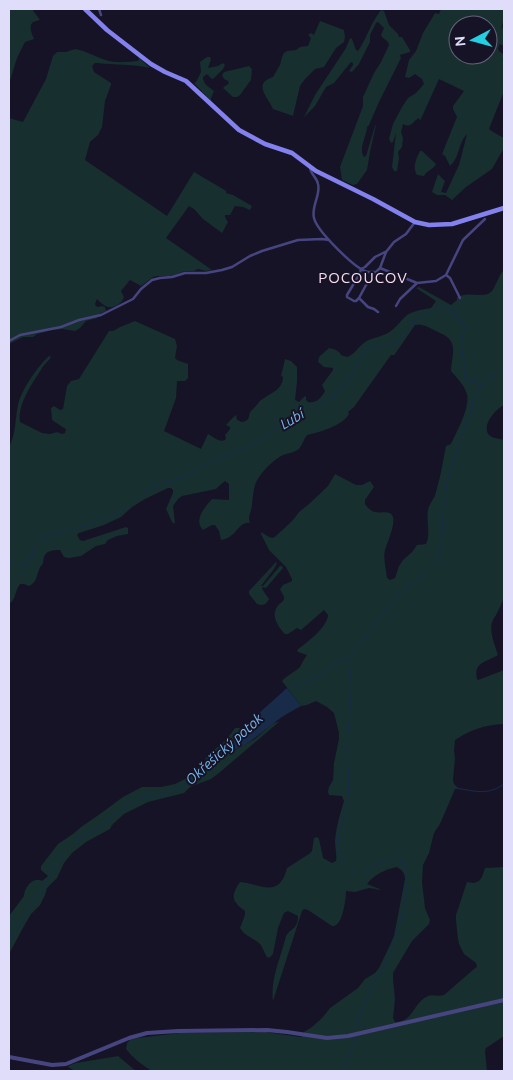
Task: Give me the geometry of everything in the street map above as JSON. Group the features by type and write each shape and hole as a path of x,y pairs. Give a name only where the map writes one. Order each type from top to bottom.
{"main road":[{"path":"85,9 107,30 151,64 186,81 240,130 265,144 292,153 310,167 415,222 429,225 452,224 504,208"}],"street":[{"path":"99,9 101,15"},
{"path":"310,167 310,171 318,186 313,212 314,219 329,240 341,252 361,269 368,272 376,272"},
{"path":"380,268 417,283 433,282 446,275 463,240 485,220"},
{"path":"386,252 375,257 361,269 347,296 354,301 359,298 366,285 376,275 386,252 394,242 406,234 415,222"},
{"path":"9,341 20,335 61,327 101,315 133,299 152,280 222,270 232,267 262,251 298,240 329,240"},
{"path":"446,275 450,278 460,298"},
{"path":"396,306 400,299 417,283"},
{"path":"359,298 368,307 378,312"},
{"path":"9,1057 52,1065 66,1064 129,1038 178,1031 267,1030 327,1038 348,1036 504,1000"}],"green space":[{"path":"9,9 32,9 40,20 34,22 31,26 34,39 25,42 17,58 9,84"},
{"path":"441,9 504,9 504,22 501,29 504,26 504,46 500,44 498,48 499,51 504,53 502,60 504,59 504,91 489,129 504,138 504,148 492,169 466,187 452,200 445,195 437,195 432,192 438,174 445,181 441,192 446,193 459,165 467,134 456,158 450,166 442,154 457,117 453,106 464,91 439,79 420,121 419,118 408,126 403,124 401,132 403,138 402,147 398,152 397,171 394,171 392,167 396,133 393,142 391,143 389,139 393,124 402,107 408,98 416,93 424,84 422,79 415,74 409,78 405,77 409,60 416,51 423,33 435,13 439,14"},
{"path":"381,10 384,11 389,25 399,37 402,37 410,52 400,55 401,58 367,127 362,146 364,157 366,156 376,125 367,170 357,184 353,185 342,180 340,167 363,106 363,97 389,45 381,35 384,28 378,22 370,35 370,42 359,64 352,72 349,71 353,65 351,62 334,83 326,87 315,106 304,117 315,95 346,48 350,38 358,51"},
{"path":"320,21 344,30 344,42 336,48 324,67 315,69 300,86 293,116 273,109 263,91 263,83 273,77 284,53 308,46 311,38 308,35 311,33 314,35"},
{"path":"75,49 112,62 137,61 139,60 138,57 150,68 97,63 92,66 94,72 111,83 111,85 105,101 102,127 98,135 90,142 85,160 167,216 194,172 223,189 226,193 252,206 250,210 235,206 230,215 225,215 228,222 222,233 189,206 166,238 212,270 198,269 171,276 153,277 141,286 130,280 121,291 124,297 121,303 108,307 97,299 96,306 105,307 106,311 99,314 97,318 86,321 75,331 52,330 33,337 23,337 9,344 9,118 23,122 46,79 53,56 57,52"},
{"path":"207,57 211,59 208,68 223,63 225,65 214,78 212,79 207,74 203,77 208,87 214,91 211,101 194,83 201,72 200,62"},
{"path":"249,66 252,69 251,80 240,95 233,97 223,88 229,83 222,75 224,72"},
{"path":"420,151 436,164 424,176 417,175 415,169"},
{"path":"504,270 504,405 490,418 487,431 494,438 504,440 504,598 493,619 491,628 492,638 498,655 482,663 476,673 478,680 504,670 504,725 483,727 455,740 453,780 458,788 455,789 440,824 434,833 429,853 423,865 422,882 425,908 430,920 429,924 412,941 393,973 395,999 393,1018 395,1022 406,1019 423,999 430,995 444,995 477,967 476,963 464,954 459,944 456,915 467,882 474,883 479,881 485,868 504,867 504,1036 486,1048 487,1071 152,1071 126,1049 127,1043 130,1040 180,1033 265,1032 301,1037 330,1008 375,973 391,943 405,879 403,872 397,867 380,873 367,884 382,890 369,888 355,892 346,891 342,915 335,926 332,926 308,910 304,909 302,911 273,1001 272,993 276,968 286,936 296,926 298,916 288,911 284,913 278,928 273,954 269,958 266,956 261,945 240,928 245,911 237,905 234,895 240,882 262,887 274,887 284,878 287,868 312,851 314,838 317,837 323,858 332,863 336,861 335,841 344,801 342,796 329,795 328,792 333,780 339,739 334,713 316,701 301,706 282,681 300,667 307,655 297,650 320,630 328,615 324,610 301,630 297,628 288,634 282,631 275,618 275,610 284,599 280,589 283,585 292,581 292,579 286,567 269,550 261,532 269,537 273,538 276,536 328,486 335,474 356,485 362,485 370,481 374,487 365,500 365,504 373,511 390,513 393,518 393,527 384,556 387,578 390,580 395,578 403,560 417,545 426,544 428,536 428,508 436,493 446,446 451,444 465,413 467,394 451,371 453,346 449,338 425,326 415,325 395,354 391,355 354,407 348,412 349,414 346,418 330,428 307,435 299,449 281,456 262,473 254,487 249,518 250,523 246,523 231,536 221,540 215,525 203,530 200,526 201,514 212,499 229,500 229,484 225,481 216,489 182,496 178,499 173,506 175,524 172,522 166,509 173,493 171,488 168,488 132,507 121,517 77,535 83,541 126,527 128,528 128,534 108,540 105,544 96,546 81,556 64,557 60,550 48,552 45,555 35,581 29,586 20,584 13,600 9,604 9,447 14,432 18,405 23,392 40,366 49,356 51,357 26,395 21,409 20,422 42,433 65,433 66,429 52,420 51,408 54,406 60,410 63,409 67,386 71,381 79,379 109,331 135,321 175,339 177,346 175,358 188,364 188,378 185,381 177,381 176,398 164,431 201,449 208,434 219,440 225,440 225,435 230,429 226,425 236,415 237,420 241,422 247,420 251,411 259,402 278,389 282,382 283,377 281,376 285,359 291,361 297,367 295,400 299,402 305,396 308,402 316,401 325,391 322,385 333,370 333,368 324,367 318,362 319,357 329,348 347,357 352,355 365,342 391,331 408,315 415,311 431,308 436,301 416,288 419,287 451,305 457,300 457,297 462,295 483,295 489,293"},
{"path":"276,562 274,569 261,586 282,566 283,568 266,588 263,587 262,589 269,599 267,603 257,604 249,594 249,591"},
{"path":"280,721 211,779 190,787 184,793 148,802 124,814 110,829 86,842 72,853 64,863 57,878 47,888 40,905 31,914 9,954 9,916 24,896 32,881 42,881 48,876 41,870 41,866 58,844 123,797 142,787 161,787 175,784 187,778 198,768 201,768 207,756 226,740 235,728 243,728 243,731 229,744 235,750 255,739 272,724"},
{"path":"118,1056 136,1071 75,1071 68,1067 76,1063"}],"water":[{"path":"287,688 301,706 280,718 243,746 231,751 229,750 227,747 229,744"}],"waterway":[{"name":"Lubí","path":"9,564 17,566 27,564 36,544 44,537 87,525 116,514 155,485 186,476 215,460 245,449 297,413 326,401 339,391 366,349 397,342 416,320 441,305 448,308 464,324 462,347 466,382 475,380 479,386 482,385 504,367"},
{"name":"Okřešický potok","path":"293,687 316,678 353,652 374,627 393,599 436,562 441,545 448,478 461,434 472,410 473,399 481,386"},
{"path":"347,656 351,677 347,746 349,789 339,832 338,848 340,859 348,869 360,874 380,863 394,859 403,863 407,872 407,886 401,920 386,962 361,1011 357,1032"},
{"name":"Okřešický potok","path":"9,942 59,861 77,842 139,799 156,796 188,785 228,748"},
{"path":"456,788 487,791 504,784"},
{"path":"340,1071 350,1054 357,1036"}],"district":[{"name":"POCOUCOV","path":"363,277"}]}
